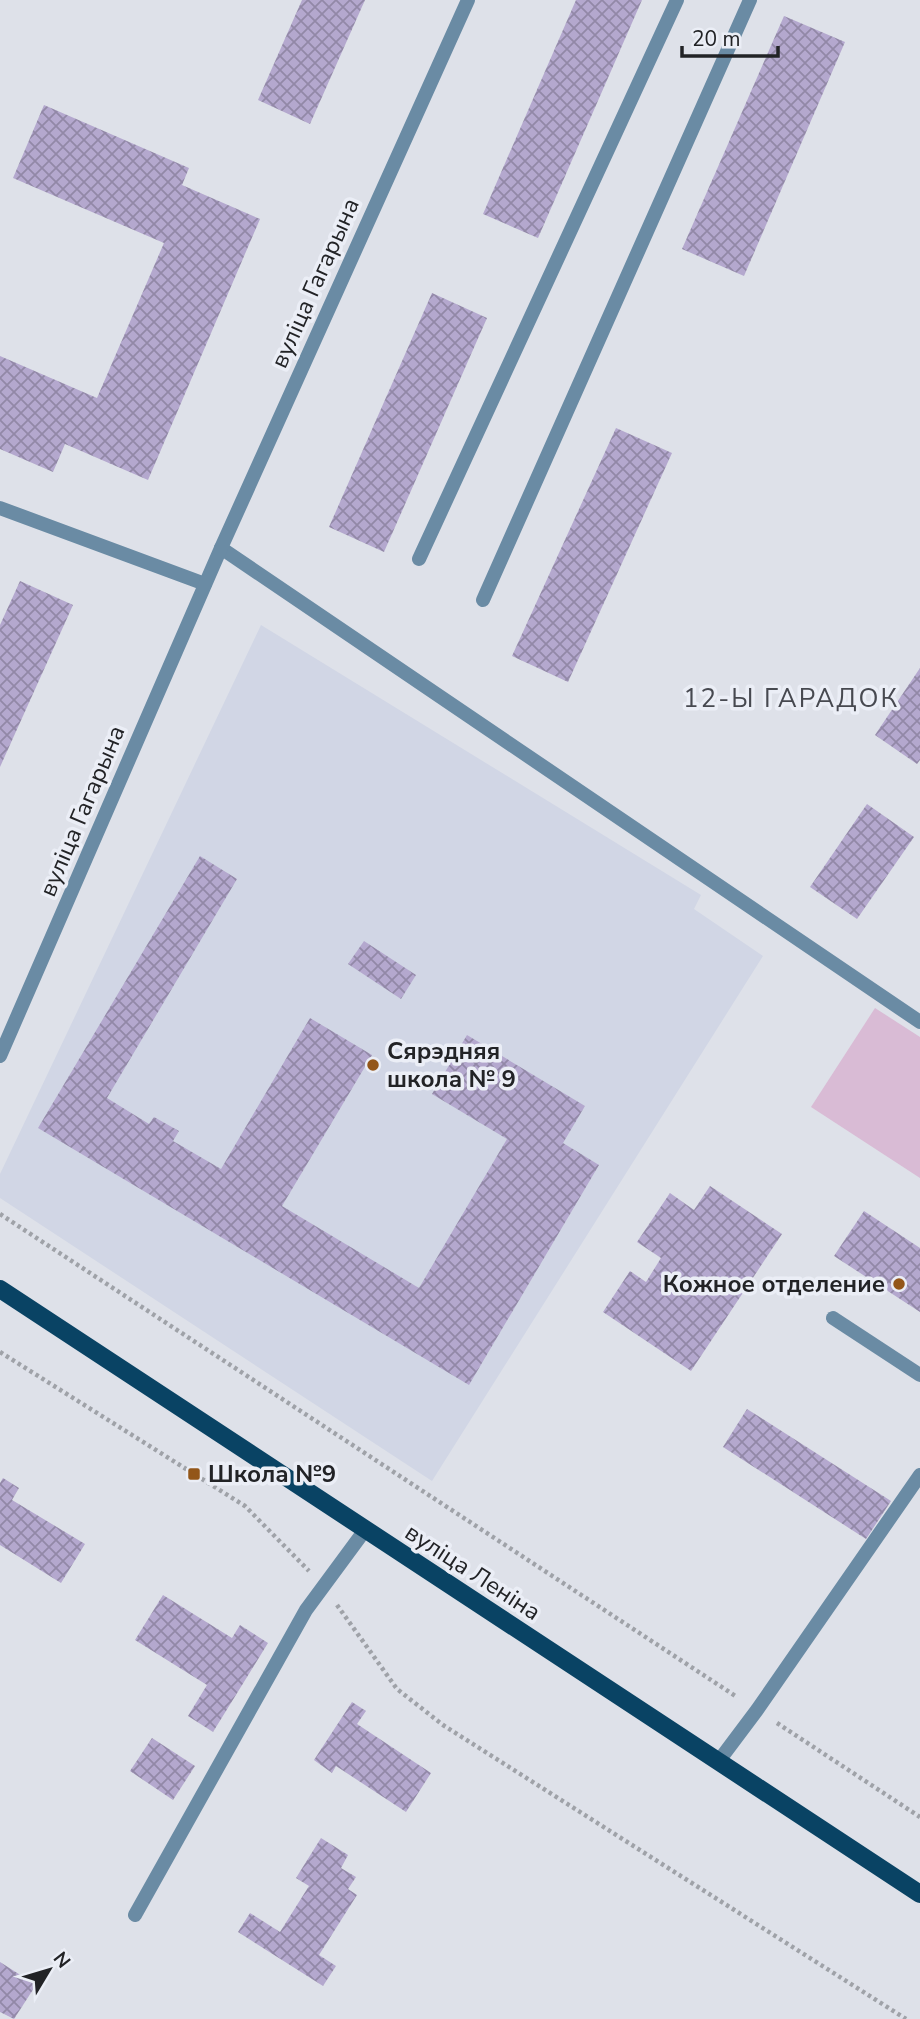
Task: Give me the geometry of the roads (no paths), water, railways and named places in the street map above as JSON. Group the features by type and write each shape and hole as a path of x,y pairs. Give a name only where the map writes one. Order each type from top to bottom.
{"main road":[{"name":"вуліца Леніна","path":"0,1289 920,1894"}],"street":[{"name":"вуліца Гагарына","path":"0,1056 220,548 468,0"},
{"path":"419,559 677,0"},
{"path":"483,600 750,0"},
{"path":"0,508 205,584"},
{"path":"220,548 920,1022"},
{"path":"833,1318 920,1375"},
{"path":"718,1762 920,1475"},
{"path":"135,1915 306,1610 365,1531"}],"place":[{"name":"Сярэдняя школа № 9","path":"373,1065"},
{"name":"Кожное отделение","path":"899,1284"},
{"name":"Школа №9","path":"194,1474"}],"district":[{"name":"12-Ы ГАРАДОК","path":"791,698"}]}
